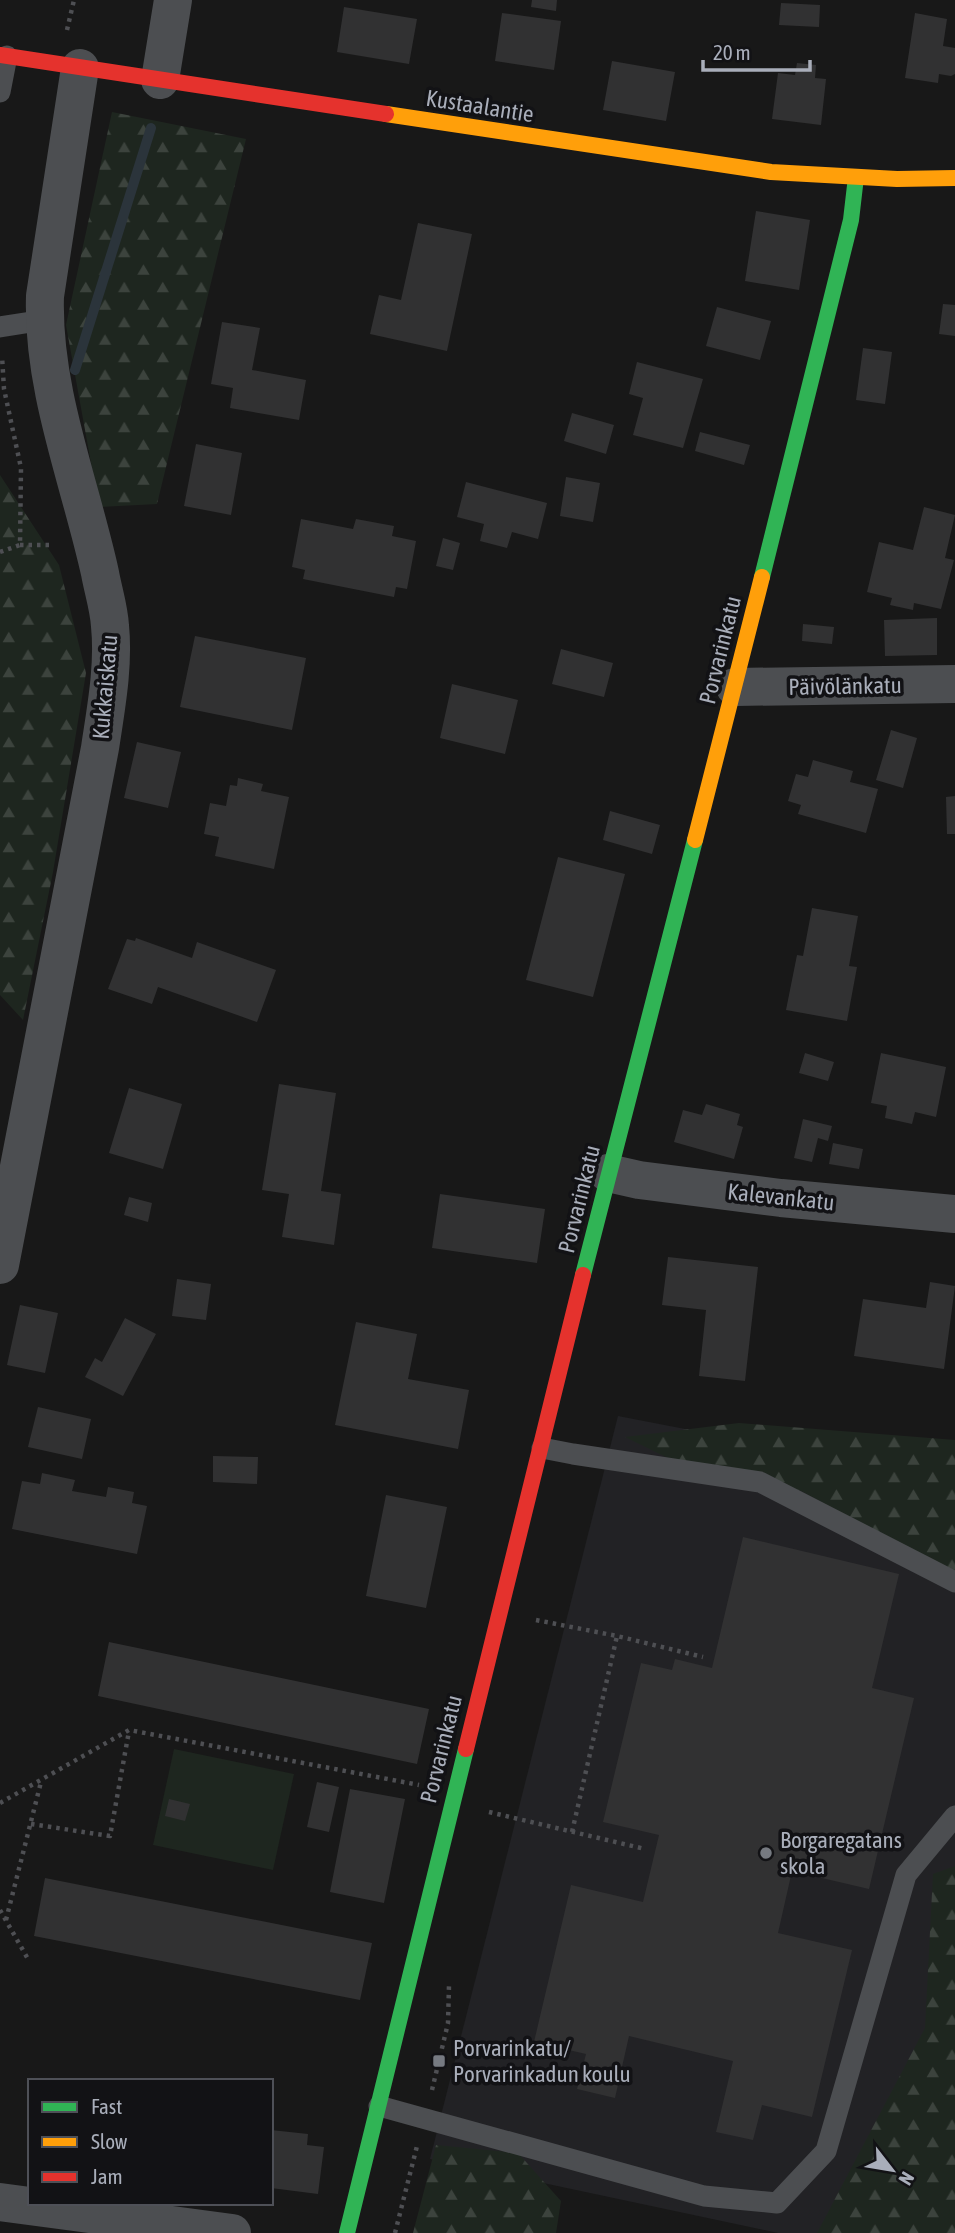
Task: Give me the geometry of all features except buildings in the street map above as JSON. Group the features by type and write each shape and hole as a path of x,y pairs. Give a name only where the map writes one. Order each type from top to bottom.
{"street":[{"path":"160,80 173,0"},
{"name":"Kustaalantie","path":"3,55 73,51 160,80 646,155 794,175 955,178"},
{"name":"Kukkaiskatu","path":"0,1265 100,748 110,681 110,626 94,545 56,401 44,320 73,51"},
{"name":"Porvarinkatu","path":"346,2233 608,1173 735,687 848,231 856,177"},
{"name":"Päivölänkatu","path":"735,687 955,684"},
{"name":"Kalevankatu","path":"608,1173 639,1180 781,1198 955,1214"},
{"path":"0,2202 232,2233"}],"lane":[{"path":"0,92 3,55"},
{"path":"0,327 44,320"},
{"path":"542,1448 760,1482 955,1582"},
{"path":"379,2106 704,2196 777,2203 826,2151 906,1875 955,1816"}],"path":[{"path":"73,51 74,0"},
{"path":"528,1618 703,1657"},
{"path":"572,1832 617,1636"},
{"path":"31,1824 110,1836 130,1730"},
{"path":"0,1803 130,1730 453,1798 572,1832 645,1849"},
{"path":"6,1920 41,1782"},
{"path":"0,1910 28,1959"}],"shaded area":[{"path":"618,1416 955,1481 955,2233 778,2233 430,2159"}],"green space":[{"path":"112,112 246,139 157,504 99,507 66,325"},
{"path":"0,475 59,565 86,673 53,872 23,1020 0,995"},
{"path":"739,1423 955,1440 955,1573 801,1491 674,1461 625,1437"},
{"path":"174,1749 294,1774 273,1870 153,1845"},
{"path":"955,1866 955,2233 817,2233 925,2028 933,1874"},
{"path":"436,2145 518,2153 561,2201 556,2233 413,2233"}],"waterway":[{"path":"75,370 151,128"}],"traffic: fast":[{"path":"762,577 851,220 856,177"},
{"path":"583,1275 695,840"},
{"path":"347,2233 466,1749"}],"traffic: slow":[{"path":"386,114 771,172 897,179 955,178"},
{"path":"695,840 762,577"}],"traffic: jam":[{"path":"0,55 386,114"},
{"path":"466,1749 583,1275"}],"place":[{"name":"Borgaregatans skola","path":"766,1853"},
{"name":"Porvarinkatu/ Porvarinkadun koulu","path":"439,2061"}]}
